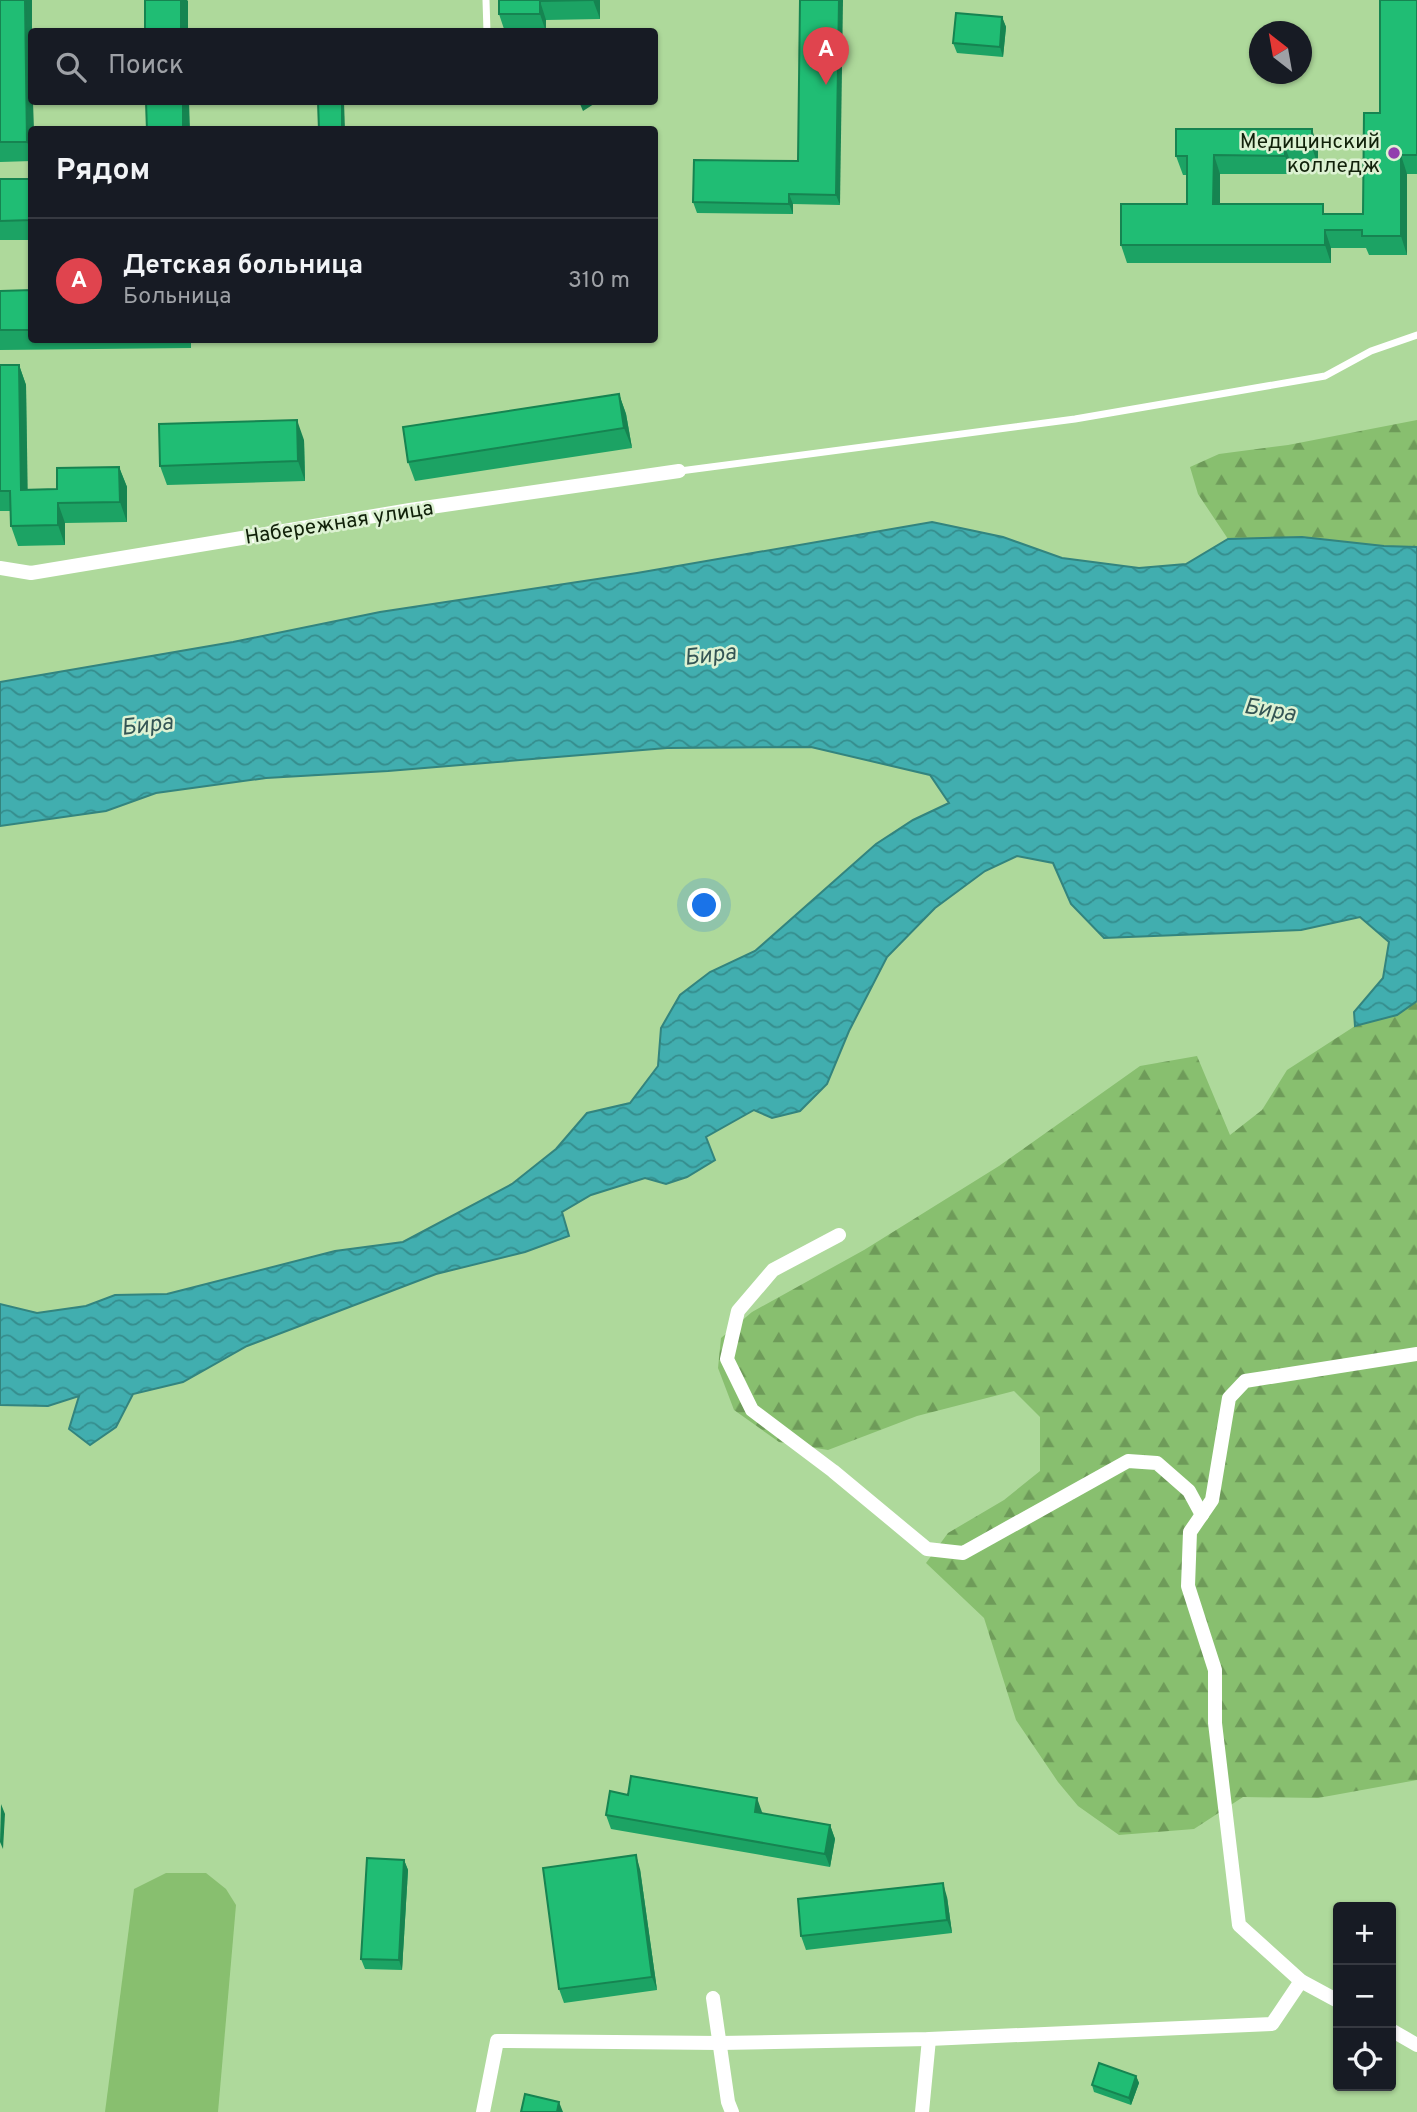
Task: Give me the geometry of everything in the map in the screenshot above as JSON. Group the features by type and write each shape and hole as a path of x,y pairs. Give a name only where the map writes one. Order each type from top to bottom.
{"street":[{"name":"Набережная улица","path":"0,568 31,573 410,510 679,471"},
{"path":"839,1235 773,1270 738,1311 727,1359 752,1410 833,1471 928,1549 962,1553 1128,1461 1157,1463 1189,1491 1202,1515"},
{"path":"1333,1998 1301,1981 1239,1925 1215,1723 1215,1670 1188,1586 1190,1532 1212,1500 1229,1398 1245,1381 1417,1354"},
{"path":"484,2112 497,2041 720,2043 929,2039 1272,2024 1301,1981"},
{"path":"713,1998 728,2102 732,2112"},
{"path":"1396,2033 1417,2045"},
{"path":"922,2112 929,2039"}],"lane":[{"path":"486,0 487,28"},
{"path":"679,471 1075,419 1325,376 1371,351 1417,335"}],"green space":[{"path":"1417,420 1417,547 1302,537 1228,539 1198,494 1190,467 1219,454 1288,445"},
{"path":"1417,1001 1417,1780 1318,1798 1243,1797 1194,1829 1119,1835 1078,1806 1058,1782 1016,1720 984,1618 926,1563 948,1533 1004,1500 1040,1471 1040,1417 1014,1391 917,1416 828,1450 779,1442 734,1410 718,1368 721,1338 752,1312 864,1250 999,1166 1140,1066 1197,1056 1230,1135 1262,1110 1287,1070 1355,1026 1397,1015"},
{"path":"166,1873 206,1873 226,1889 236,1905 218,2112 105,2112 134,1889"}],"water":[{"name":"Бира","path":"932,522 1003,537 1062,558 1139,568 1186,564 1228,539 1302,537 1417,547 1417,1001 1397,1015 1355,1026 1354,1012 1383,978 1389,942 1360,917 1301,930 1104,938 1071,904 1053,863 1017,856 985,871 935,908 887,957 849,1031 827,1084 800,1111 772,1118 754,1110 706,1137 715,1160 687,1177 666,1184 645,1178 591,1195 562,1212 569,1236 525,1252 436,1274 247,1346 183,1382 133,1394 116,1427 90,1445 69,1429 79,1396 48,1406 0,1405 0,1304 37,1313 86,1306 115,1295 167,1294 335,1251 403,1242 512,1184 556,1149 587,1113 630,1103 658,1066 661,1028 680,995 710,972 755,951 876,844 913,820 949,803 930,775 811,747 667,748 388,771 266,778 156,793 106,811 0,826 0,682 233,642 380,612 637,573"}],"building":[{"path":"0,0 25,0 27,142 0,142"},
{"path":"145,0 181,0 181,28 145,28"},
{"path":"499,0 593,0 540,1 540,14 499,14"},
{"path":"800,0 839,0 836,195 789,194 789,204 693,202 694,160 798,161"},
{"path":"1380,0 1417,0 1417,155 1401,155 1401,236 1362,236 1362,230 1325,230 1325,245 1121,245 1121,204 1187,204 1187,156 1176,156 1176,129 1312,129 1312,147 1285,147 1285,156 1214,155 1213,204 1323,204 1323,214 1363,214 1364,113 1380,113"},
{"path":"956,13 1002,17 1000,47 953,43"},
{"path":"146,105 183,105 183,126 147,126"},
{"path":"318,105 342,105 342,126 319,126"},
{"path":"0,179 28,179 28,220 0,221"},
{"path":"28,290 28,330 0,330 0,291"},
{"path":"0,365 19,365 21,490 57,489 57,468 119,467 120,502 58,503 58,525 11,526 10,491 0,491"},
{"path":"619,394 624,428 408,462 403,427"},
{"path":"297,420 298,461 160,466 159,424"},
{"path":"631,1776 757,1798 755,1812 830,1825 825,1854 606,1815 610,1791 628,1795"},
{"path":"636,1855 652,1977 559,1989 543,1868"},
{"path":"367,1858 404,1860 399,1960 361,1959"},
{"path":"943,1883 947,1920 801,1936 798,1899"},
{"path":"1099,2063 1136,2076 1129,2098 1092,2085"},
{"path":"525,2094 559,2102 557,2112 521,2112"}],"place":[{"name":"Детская больница","path":"826,85"},
{"name":"Медицинский колледж","path":"1394,153"}]}
